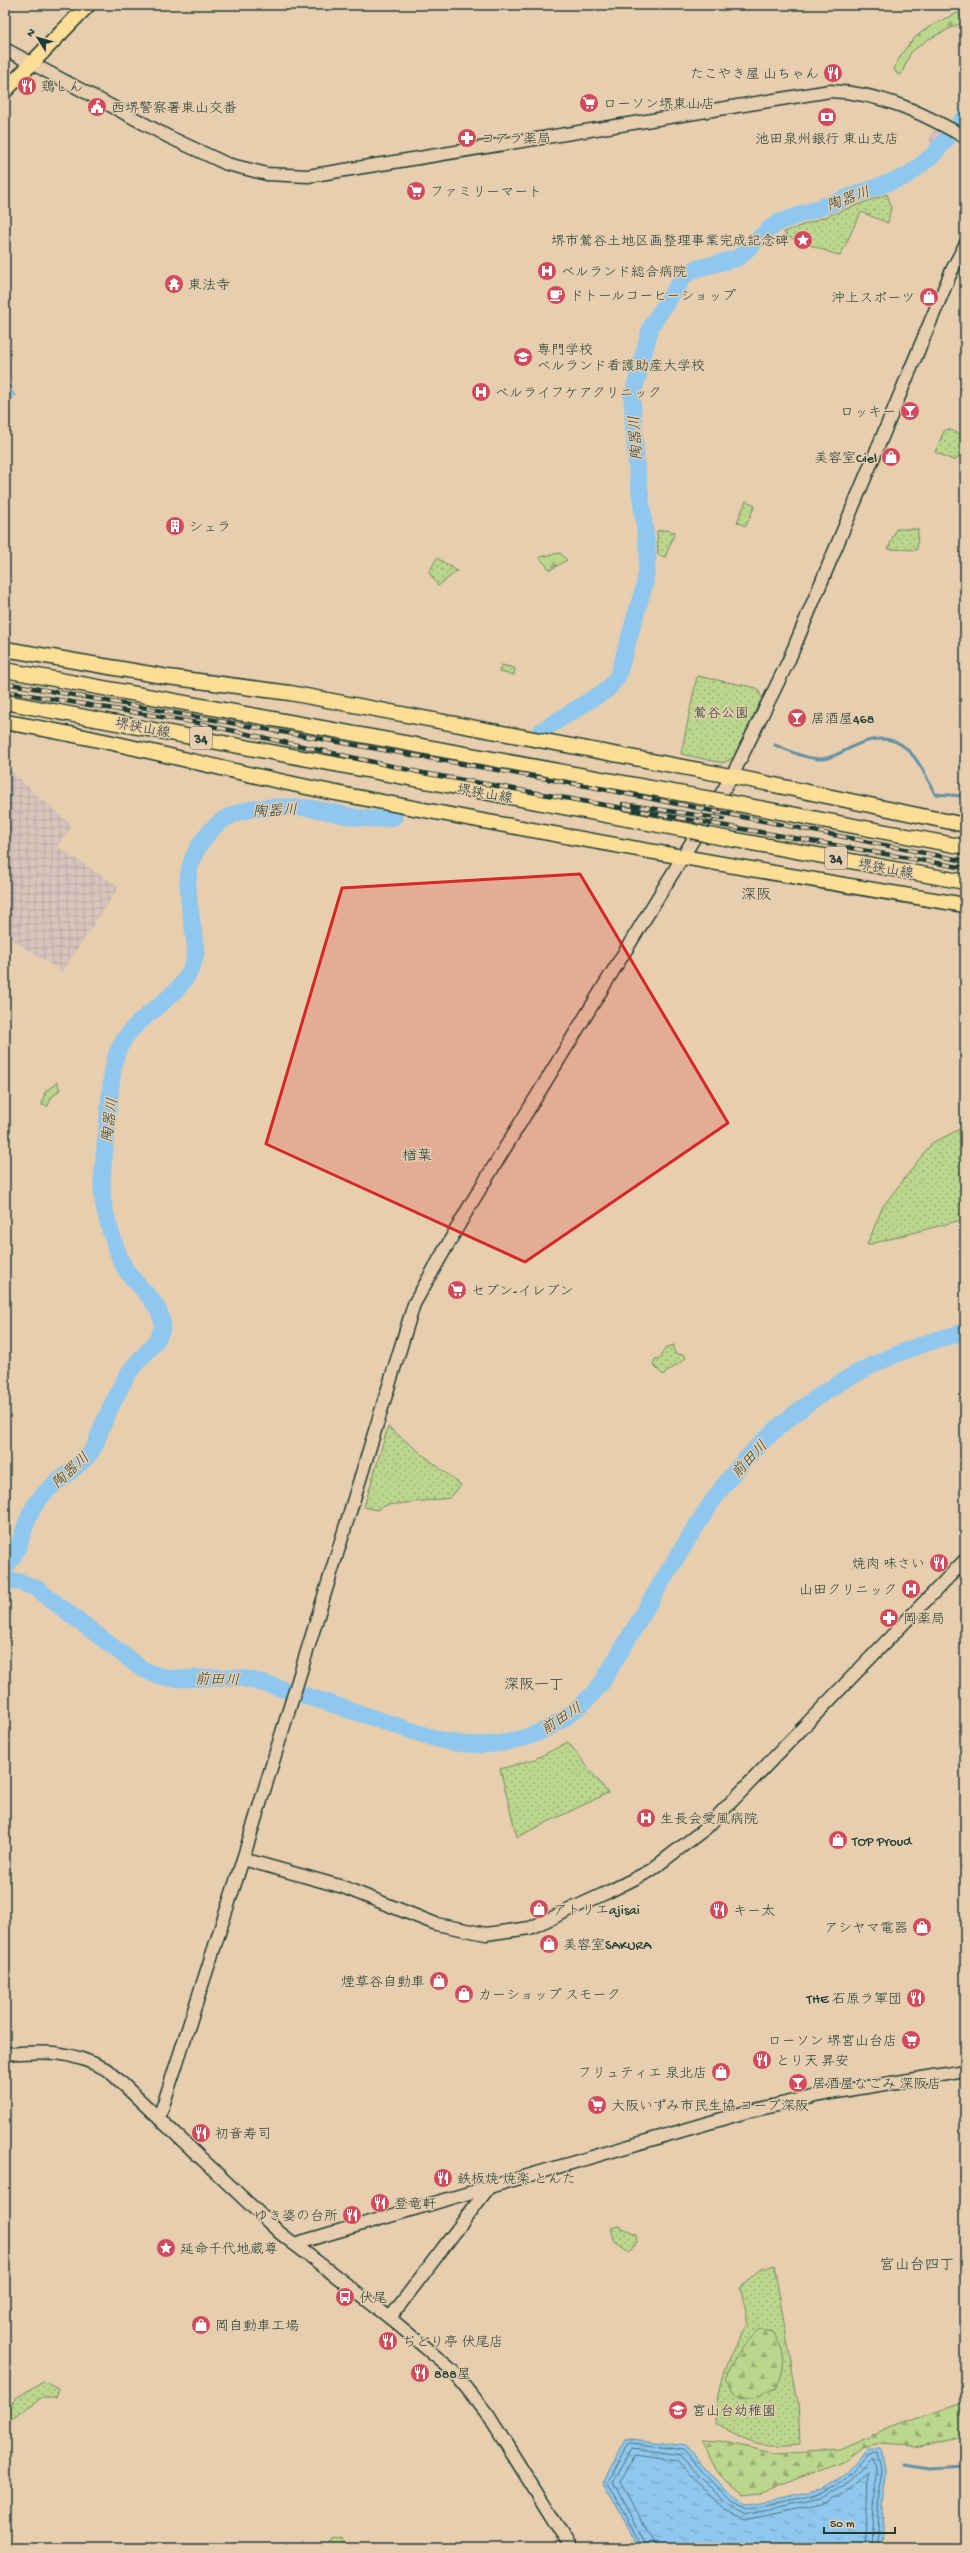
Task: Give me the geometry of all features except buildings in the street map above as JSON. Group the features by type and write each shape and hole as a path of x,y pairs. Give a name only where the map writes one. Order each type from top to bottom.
{"main road":[{"path":"5,91 88,5"},
{"path":"5,649 168,677 290,693 732,776 965,824"},
{"name":"34","path":"5,670 373,736 965,847"},
{"name":"堺狭山線","path":"12,703 366,771 965,882"},
{"path":"5,722 167,754 344,795 684,858 965,904"}],"street":[{"path":"5,49 169,137 227,164 245,170 283,176 308,176 331,173 825,92 864,93 907,107 957,132"},
{"path":"159,2118 292,1702 414,1304 465,1214 684,858 732,776 788,662 952,270 965,245"},
{"path":"243,1858 343,1887 450,1927 486,1934 530,1928 650,1871 689,1843 706,1828 965,1560"},
{"path":"5,2054 57,2053 73,2055 89,2060 108,2070 294,2244 390,2318 453,2371 488,2415 571,2548"},
{"path":"294,2244 746,2112 830,2093 965,2071"},
{"path":"390,2318 490,2186"}],"highlighted area":[{"path":"580,874 728,1123 525,1262 266,1144 342,888"}],"shaded area":[{"path":"934,130 942,135 934,145 928,141"},
{"path":"5,766 72,826 57,846 119,887 62,972 5,935"}],"green space":[{"path":"965,10 965,21 927,40 911,52 901,75 897,74 894,69 900,57 914,39 922,32 942,20"},
{"path":"887,194 891,206 888,223 861,212 840,256 786,236 784,232"},
{"path":"948,429 965,436 965,449 955,461 935,452 944,431"},
{"path":"746,501 755,505 746,526 737,522"},
{"path":"896,529 918,529 917,550 888,549"},
{"path":"665,530 675,532 665,557 658,555 657,531"},
{"path":"560,553 567,560 550,570 539,557"},
{"path":"437,558 457,571 438,586 429,572"},
{"path":"501,665 515,668 514,675 499,672"},
{"name":"鶯谷公園","path":"697,676 757,688 762,698 733,758 723,763 681,754"},
{"path":"57,1082 60,1090 51,1098 48,1106 42,1105 45,1092"},
{"path":"960,1129 965,1156 965,1219 867,1245 883,1206 932,1143"},
{"path":"674,1345 674,1351 676,1354 684,1355 686,1358 663,1375 653,1365 655,1359 660,1358 665,1348"},
{"path":"388,1427 461,1485 450,1498 387,1505 376,1510 364,1507"},
{"path":"568,1742 608,1793 517,1837 500,1769 535,1759"},
{"path":"618,2226 636,2234 637,2242 630,2253 615,2242 611,2228"},
{"path":"774,2265 798,2403 800,2444 775,2445 755,2443 737,2436 715,2424 718,2394 724,2371 734,2349 749,2323 740,2288 760,2270"},
{"path":"759,2330 772,2332 780,2346 783,2366 780,2381 776,2389 753,2398 739,2397 726,2380 728,2372 739,2353"},
{"path":"43,2381 59,2389 56,2398 41,2398 5,2424 5,2412 16,2398"},
{"path":"965,2402 965,2437 914,2446 877,2444 861,2447 842,2462 758,2493 743,2495 719,2474 701,2440 719,2441 774,2453 838,2449 873,2434"},
{"path":"343,2537 346,2543 341,2546 342,2548 326,2548 334,2539"}],"water":[{"path":"5,381 15,396 5,405"},
{"path":"632,2439 686,2446 734,2499 746,2505 820,2489 845,2475 867,2449 881,2449 885,2470 881,2548 640,2548 603,2483 626,2440"}],"waterway":[{"name":"陶器川","path":"541,731 608,689 618,676 645,583 648,554 636,461 632,398 651,326 685,275 695,269 738,258 769,229 780,222 907,176 933,155 965,117"},
{"path":"775,745 804,756 822,759 835,755 856,745 872,740 885,739 896,742 906,748 922,768 935,794 965,796"},
{"name":"陶器川","path":"5,1568 15,1554 32,1510 44,1493 84,1460 93,1450 114,1399 130,1371 156,1341 162,1328 160,1313 156,1306 127,1272 117,1250 104,1207 102,1173 114,1064 120,1046 129,1032 169,997 181,985 191,970 196,952 188,879 193,859 198,849 204,839 219,823 237,813 253,809 298,807 362,818 383,819 394,817"},
{"name":"前田川","path":"5,1580 20,1582 36,1588 138,1666 163,1677 176,1679 214,1677 241,1678 276,1687 360,1713 426,1736 449,1742 471,1745 513,1741 533,1735 552,1726 570,1714 601,1684 675,1560 707,1510 733,1474 765,1439 816,1398 872,1365 902,1352 965,1332"},
{"path":"905,2464 928,2468 965,2466"}],"railway":[{"path":"5,683 587,786 965,861"},
{"path":"5,691 198,723 423,773 965,868"},
{"path":"623,804 723,819"}],"place":[{"name":"たこやき屋 山ちゃん","path":"833,73"},
{"name":"鶏しん","path":"27,86"},
{"name":"ローソン堺東山店","path":"589,103"},
{"name":"西堺警察署東山交番","path":"97,107"},
{"name":"池田泉州銀行 東山支店","path":"827,117"},
{"name":"コアラ薬局","path":"467,138"},
{"name":"ファミリーマート","path":"416,191"},
{"name":"堺市鶯谷土地区画整理事業完成記念碑","path":"803,240"},
{"name":"ベルランド総合病院","path":"547,271"},
{"name":"東法寺","path":"174,284"},
{"name":"ドトールコーヒーショップ","path":"556,295"},
{"name":"沖上スポーツ","path":"929,297"},
{"name":"専門学校 ベルランド看護助産大学校","path":"523,357"},
{"name":"ベルライフケアクリニック","path":"481,392"},
{"name":"ロッキー","path":"910,411"},
{"name":"美容室Ciel","path":"891,457"},
{"name":"シェラ","path":"175,526"},
{"name":"居酒屋468","path":"797,718"},
{"name":"セブン-イレブン","path":"457,1290"},
{"name":"焼肉 味さい","path":"939,1563"},
{"name":"山田クリニック","path":"911,1589"},
{"name":"岡薬局","path":"889,1618"},
{"name":"生長会愛風病院","path":"646,1818"},
{"name":"TOP Proud","path":"838,1840"},
{"name":"アトリエajisai","path":"539,1909"},
{"name":"キー太","path":"719,1910"},
{"name":"アシヤマ電器","path":"922,1927"},
{"name":"美容室SAKURA","path":"549,1944"},
{"name":"煙草谷自動車","path":"439,1981"},
{"name":"カーショップ スモーク","path":"464,1994"},
{"name":"THE 石原ラ軍団","path":"916,1998"},
{"name":"ローソン 堺宮山台店","path":"911,2040"},
{"name":"とり天 昇安","path":"762,2060"},
{"name":"フリュティエ 泉北店","path":"721,2072"},
{"name":"居酒屋なごみ 深阪店","path":"798,2083"},
{"name":"大阪いずみ市民生協 コープ深阪","path":"597,2105"},
{"name":"初音寿司","path":"201,2133"},
{"name":"鉄板焼 焼楽 とんた","path":"443,2178"},
{"name":"登竜軒","path":"380,2203"},
{"name":"ゆき婆の台所","path":"352,2215"},
{"name":"延命千代地蔵尊","path":"166,2248"},
{"name":"伏尾","path":"345,2297"},
{"name":"岡自動車工場","path":"201,2325"},
{"name":"ぢどり亭 伏尾店","path":"388,2341"},
{"name":"888屋","path":"420,2373"},
{"name":"宮山台幼稚園","path":"678,2410"}],"district":[{"name":"深阪","path":"756,894"},
{"name":"楢葉","path":"417,1155"},
{"name":"深阪一丁","path":"534,1684"},
{"name":"宮山台四丁","path":"917,2264"}]}
